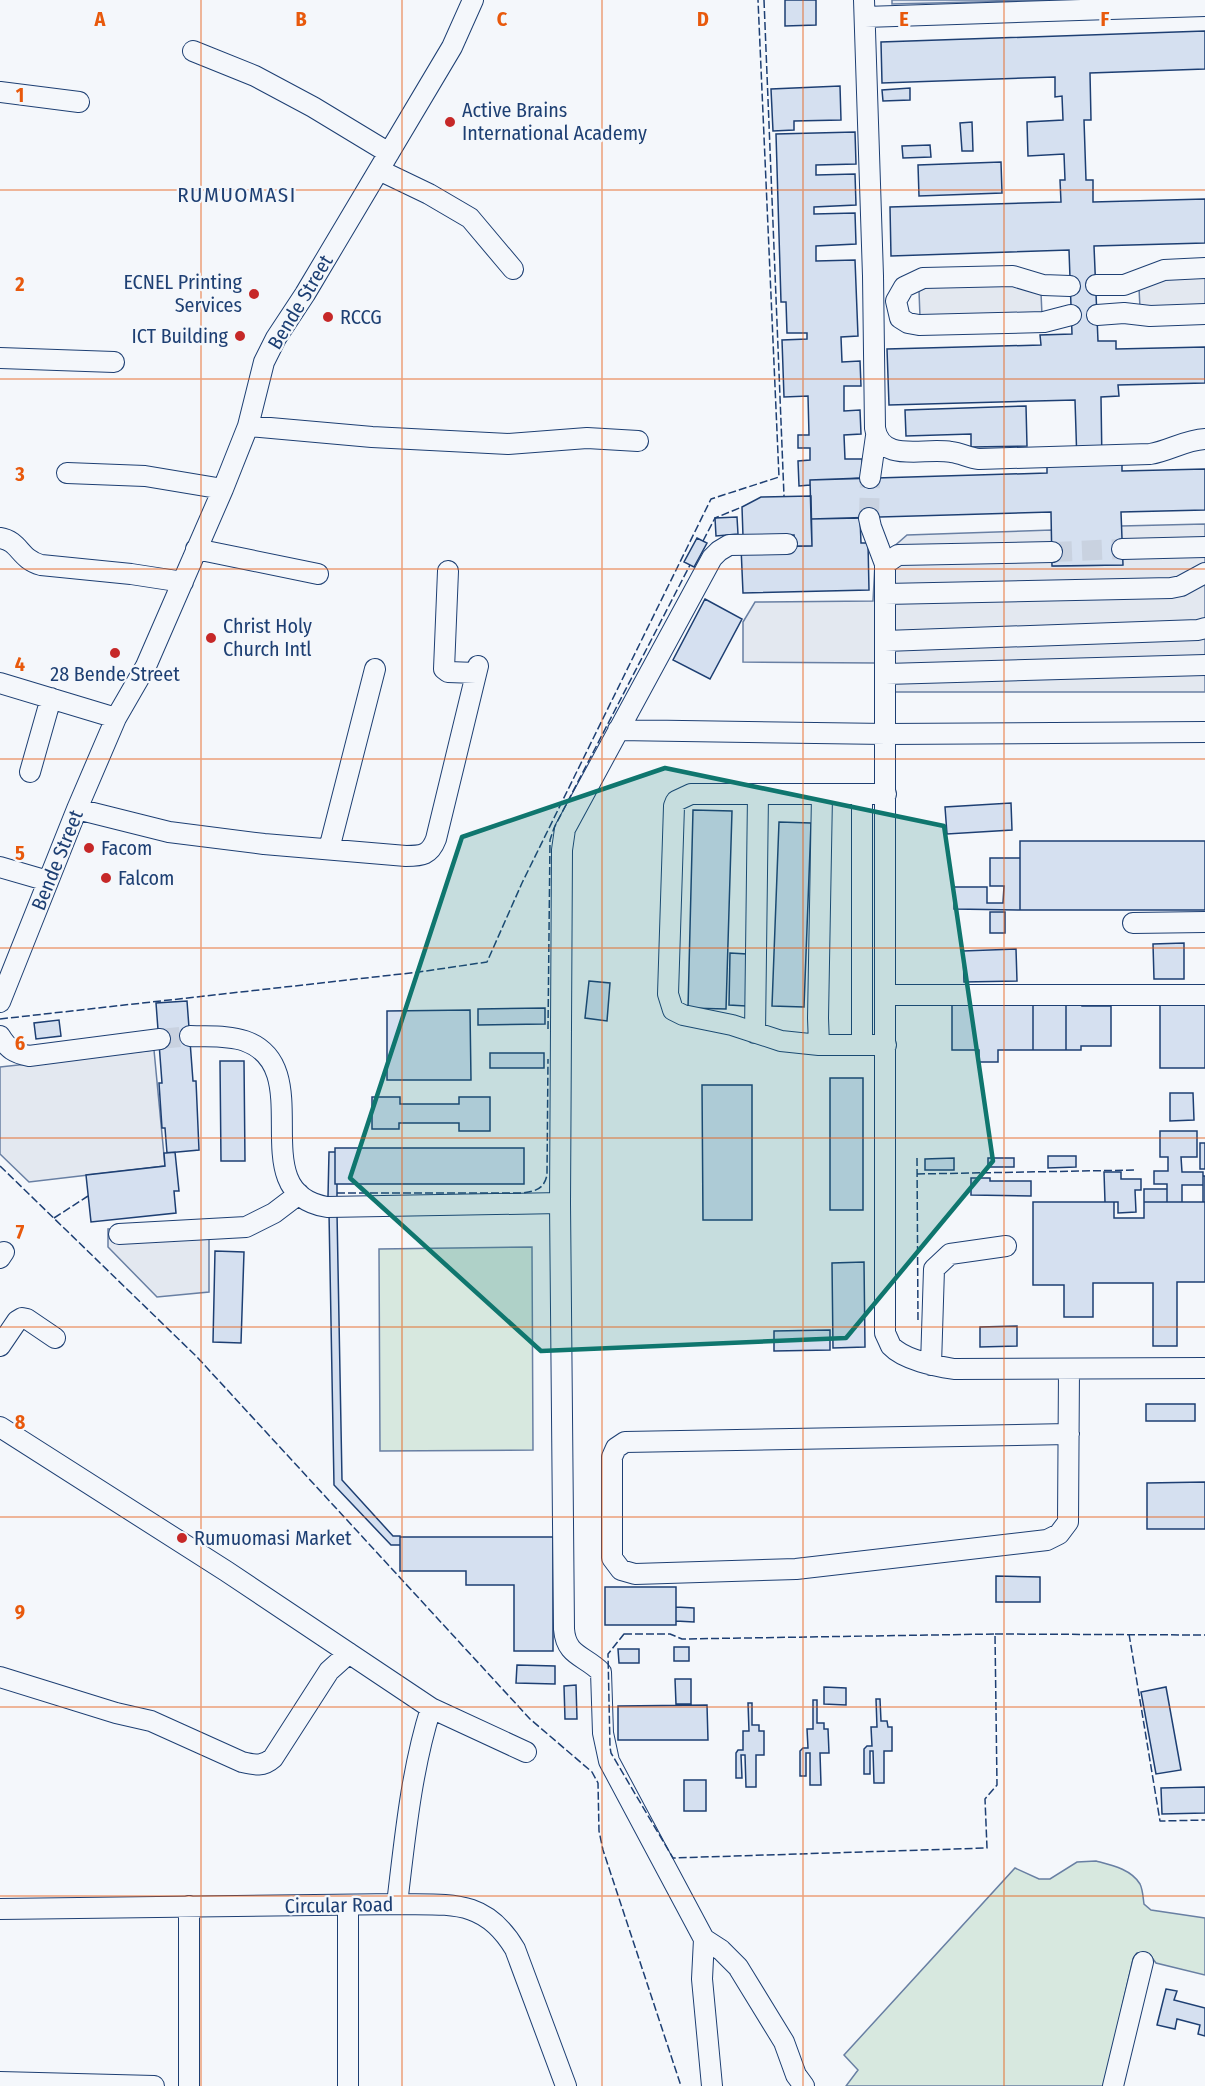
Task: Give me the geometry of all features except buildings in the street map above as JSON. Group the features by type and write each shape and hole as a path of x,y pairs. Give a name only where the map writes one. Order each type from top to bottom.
{"street":[{"name":"Bende Street","path":"0,1002 116,718 146,666 223,489 248,426 264,362 276,338 305,294 452,47 473,0"},
{"path":"870,478 876,436 865,8 1205,6"},
{"path":"193,51 255,76 313,107 429,194 470,218 513,269"},
{"path":"0,92 79,102"},
{"path":"1096,285 1124,285 1164,270 1205,268"},
{"path":"873,276 882,282 904,287"},
{"path":"1070,286 1043,285 1013,276 923,278 904,287 896,301 900,318 919,325 1044,322 1071,315"},
{"path":"1124,285 1120,297 1120,305 1124,313"},
{"path":"1097,315 1205,314"},
{"path":"0,358 114,362"},
{"path":"248,426 372,437 507,444 587,438 638,441"},
{"path":"876,436 881,445 891,450 950,451 968,458 979,459 1150,454 1188,441 1205,439"},
{"path":"67,473 145,476 223,489"},
{"path":"869,518 870,527 885,564 885,1333 891,1345 902,1353 931,1365 954,1369 1205,1368"},
{"path":"0,538 13,543 31,562 41,565 104,570 183,582"},
{"path":"787,544 729,545 712,558 565,829 562,850 560,1203 565,1642 571,1651 592,1663 601,1672 603,1733 609,1761 704,1939 721,1950 738,1967 784,2042 802,2085"},
{"path":"1122,549 1205,547"},
{"path":"196,549 318,574"},
{"path":"885,564 898,555 1052,552"},
{"path":"77,809 169,832 264,844 406,856 419,856 429,852 436,839 477,669 448,672 444,669 448,571"},
{"path":"885,594 1171,588 1186,584 1205,573"},
{"path":"1186,584 1205,593"},
{"path":"885,641 1205,628"},
{"path":"886,674 1205,664"},
{"path":"329,849 375,669"},
{"path":"0,683 116,718"},
{"path":"30,772 51,698"},
{"path":"618,730 886,734 1205,732"},
{"path":"886,794 691,794 676,801 668,994 673,1010 683,1016 732,1025 781,1041 819,1045 886,1045"},
{"path":"755,1033 758,794"},
{"path":"819,1045 822,795"},
{"path":"862,795 862,1045"},
{"path":"0,867 48,881"},
{"path":"1133,923 1205,922"},
{"path":"886,995 1205,995"},
{"path":"0,1036 7,1047 17,1054 29,1056 160,1040"},
{"path":"190,1036 245,1041 269,1057 278,1075 280,1089 286,1176 291,1186 310,1201 327,1207 560,1203"},
{"path":"119,1234 246,1227 274,1214 299,1194"},
{"path":"931,1365 934,1269 942,1259 950,1254 1006,1246"},
{"path":"0,1346 17,1321 22,1318 55,1338"},
{"path":"1069,1369 1069,1434 1068,1522 1059,1534 1047,1540 796,1569 635,1574 621,1570 612,1558 612,1457 616,1448 625,1442 1069,1434"},
{"path":"0,1427 226,1571 431,1708 526,1752"},
{"path":"0,1677 151,1722 256,1766 267,1764 273,1758 329,1671 349,1653"},
{"path":"396,1904 412,1788 421,1738 431,1708"},
{"name":"Circular Road","path":"0,1909 396,1904 448,1905 475,1910 492,1920 505,1933 515,1949 566,2086"},
{"path":"348,1905 348,2086"},
{"path":"189,1906 189,2086"},
{"path":"704,1939 702,1979 712,2086"},
{"path":"1113,2086 1143,1962"},
{"path":"0,2082 154,2086"}],"highlighted area":[{"path":"665,768 944,826 993,1161 846,1338 541,1351 350,1178 462,837"}],"shaded area":[{"path":"892,0 1061,0 892,4"},
{"path":"1205,273 1205,306 1140,308 1139,288 1164,274"},
{"path":"1012,281 1041,293 1042,315 920,317 919,291 935,283"},
{"path":"1205,524 1205,692 877,692 876,663 743,662 743,622 755,602 873,601 875,563 907,535 1052,530 1053,566 1122,565 1121,526"},
{"path":"154,1050 165,1166 29,1182 0,1154 0,1067"},
{"path":"209,1222 209,1292 157,1297 108,1247 108,1229"},
{"path":"532,1247 533,1450 380,1451 379,1249"},
{"path":"1096,1861 1120,1868 1136,1879 1140,1884 1144,1904 1151,1910 1205,1918 1205,1975 1156,1963 1150,1955 1137,1953 1133,1959 1104,2086 846,2086 858,2070 844,2055 1015,1868 1039,1879 1050,1879 1077,1862"}],"tunnel":[{"path":"869,518 870,478"},
{"path":"1052,552 1122,549"},
{"path":"160,1039 190,1036"}],"fence":[{"path":"0,1019 419,972 487,962 522,883 711,499 779,477 758,0"},
{"path":"764,0 784,496"},
{"path":"703,541 715,518 742,507"},
{"path":"548,1029 550,840 554,828 690,565"},
{"path":"337,1193 523,1193 539,1188 547,1175 548,1059"},
{"path":"917,1158 918,1323"},
{"path":"0,1166 197,1357 530,1719 592,1772 598,1783 599,1831 603,1850 681,2086"},
{"path":"917,1174 1137,1170"},
{"path":"54,1218 88,1196"},
{"path":"624,1634 670,1634 682,1639 995,1634 997,1785 985,1799 987,1848 673,1858 611,1753 608,1654 624,1634"},
{"path":"995,1634 1205,1635"},
{"path":"1129,1634 1160,1821 1205,1820"}],"place":[{"name":"Active Brains International Academy","path":"450,122"},
{"name":"ECNEL Printing Services","path":"254,294"},
{"name":"RCCG","path":"328,317"},
{"name":"ICT Building","path":"240,336"},
{"name":"Christ Holy Church Intl","path":"211,638"},
{"name":"28 Bende Street","path":"115,653"},
{"name":"Facom","path":"89,848"},
{"name":"Falcom","path":"106,878"},
{"name":"Rumuomasi Market","path":"182,1538"}],"district":[{"name":"RUMUOMASI","path":"237,195"}]}
